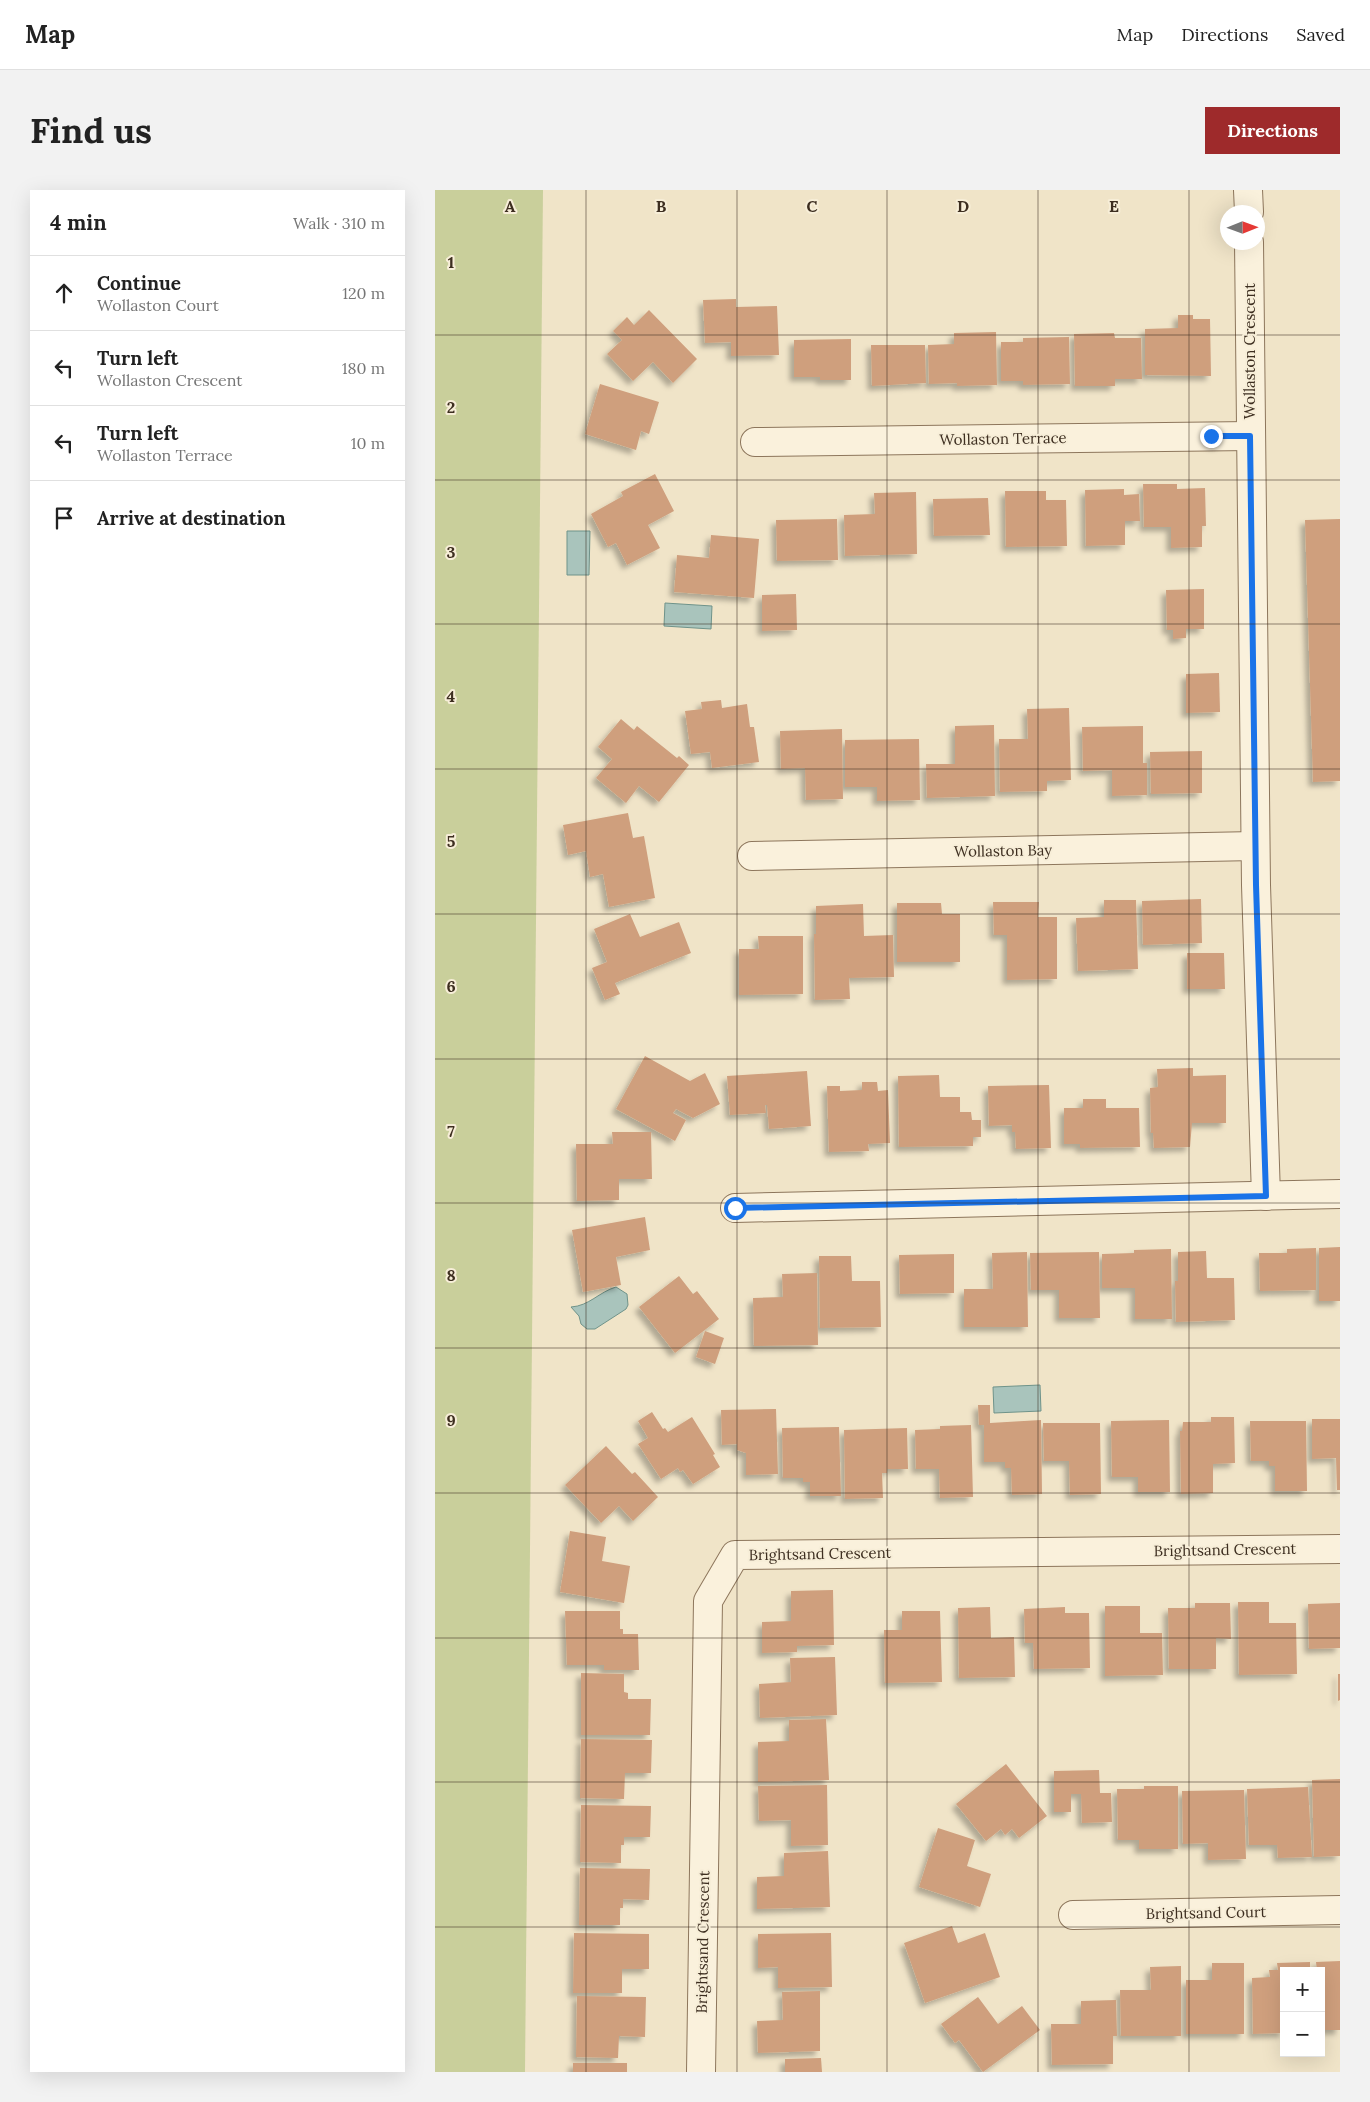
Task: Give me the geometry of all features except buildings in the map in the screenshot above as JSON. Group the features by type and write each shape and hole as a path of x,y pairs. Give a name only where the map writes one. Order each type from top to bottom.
{"street":[{"path":"1249,190 1249,205"},
{"name":"Wollaston Crescent","path":"1249,250 1255,846 1266,1196"},
{"name":"Wollaston Terrace","path":"755,442 1250,436"},
{"name":"Wollaston Bay","path":"752,856 1255,846"},
{"path":"735,1208 1340,1194"},
{"name":"Brightsand Crescent","path":"701,2072 708,1601 735,1554 1340,1549"},
{"name":"Brightsand Court","path":"1073,1915 1340,1910"}],"green space":[{"path":"435,190 543,190 525,2072 435,2072"}],"water":[{"path":"567,531 590,531 589,575 567,575"},
{"path":"665,603 712,606 711,629 664,626"},
{"path":"616,1287 627,1294 628,1305 626,1309 595,1329 587,1329 581,1324 579,1316 571,1307 589,1302"},
{"path":"1040,1385 1041,1411 994,1413 993,1387"}],"route":[{"path":"735,1208 1266,1196 1255,846 1250,436 1211,436"}]}
